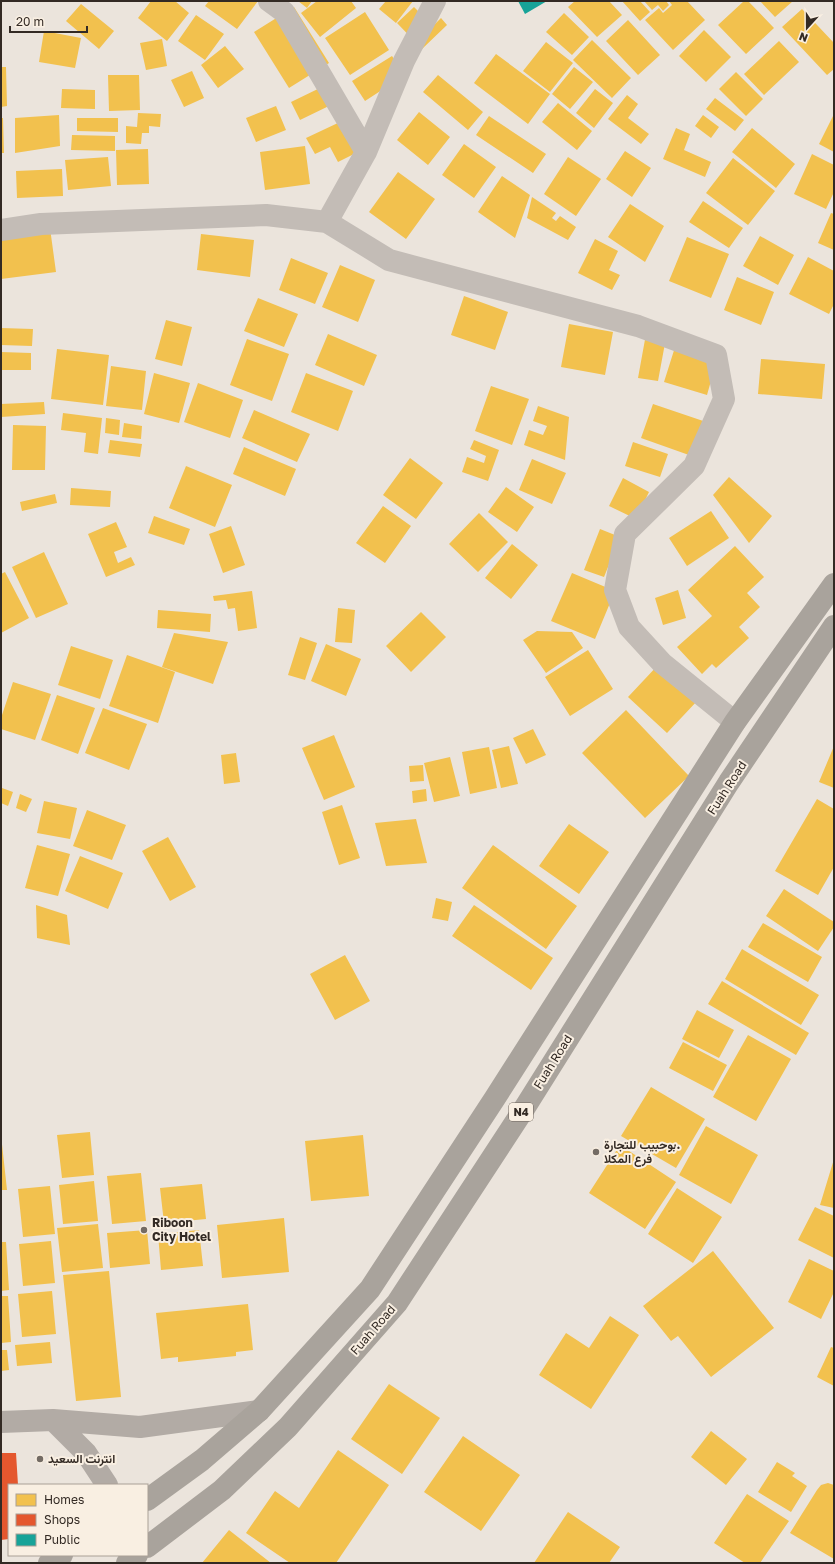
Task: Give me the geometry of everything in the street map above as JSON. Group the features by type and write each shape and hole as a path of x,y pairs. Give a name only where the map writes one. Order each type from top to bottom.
{"highway":[{"name":"N4","path":"148,1499 202,1460 259,1411 370,1290 495,1098 735,722 834,584"},
{"name":"Fuah Road","path":"148,1546 222,1490 288,1427 397,1303 522,1112 729,782 834,626"},
{"path":"49,1563 60,1556"}],"main road":[{"path":"1,1422 53,1420 140,1427 259,1411"},
{"path":"53,1420 86,1453 105,1484"}],"street":[{"path":"269,1 284,12 366,152"},
{"path":"327,222 366,152 404,61 436,1"},
{"path":"1,230 41,224 266,215 327,222 389,260 638,326 716,355 724,399 694,466 625,534 615,590 630,627 662,663 735,722"}],"building: Homes":[{"path":"151,1 175,1 189,13 167,41 138,18"},
{"path":"209,1 258,1 237,29 205,6"},
{"path":"298,1 312,1 307,8"},
{"path":"317,1 351,1 356,8 320,37 301,13"},
{"path":"386,1 413,1 396,23 379,9"},
{"path":"575,1 609,1 622,15 597,37 568,7"},
{"path":"622,1 640,1 650,12 640,21"},
{"path":"644,1 666,1 669,5 663,11 658,5 652,10"},
{"path":"669,1 687,1 705,20 673,50 645,20 659,8 663,13 672,5"},
{"path":"744,1 748,1 774,28 746,54 718,25"},
{"path":"760,1 793,1 775,17"},
{"path":"81,4 114,31 99,49 66,21"},
{"path":"294,7 329,63 289,88 254,32"},
{"path":"414,7 433,26 441,18 447,25 422,49 397,23"},
{"path":"802,9 834,43 834,69 827,75 782,27"},
{"path":"365,12 389,50 350,75 325,38"},
{"path":"564,13 589,37 572,55 546,32"},
{"path":"196,15 224,34 205,60 178,41"},
{"path":"628,20 660,55 638,75 606,41"},
{"path":"704,30 731,57 706,82 679,56"},
{"path":"44,31 81,38 75,68 39,62"},
{"path":"162,39 167,66 146,70 140,43"},
{"path":"592,40 631,78 612,98 573,60"},
{"path":"779,41 799,62 764,95 744,74"},
{"path":"546,42 573,63 550,92 523,71"},
{"path":"225,46 244,69 218,88 201,65"},
{"path":"496,54 550,94 528,124 474,83"},
{"path":"392,56 405,75 365,101 352,81"},
{"path":"1,67 6,67 7,106 1,107"},
{"path":"574,67 593,82 570,109 552,94"},
{"path":"192,71 204,98 184,107 171,80"},
{"path":"736,72 763,99 746,116 719,89"},
{"path":"108,75 139,75 140,110 109,111"},
{"path":"438,75 483,112 468,130 423,92"},
{"path":"324,86 333,104 300,120 291,102"},
{"path":"62,89 95,90 95,109 61,108"},
{"path":"595,89 613,103 594,128 576,113"},
{"path":"627,95 638,104 628,118 649,134 641,144 608,119"},
{"path":"715,98 744,120 735,131 706,109"},
{"path":"558,103 592,131 577,150 542,122"},
{"path":"276,106 286,130 256,142 246,118"},
{"path":"419,112 450,137 428,165 397,140"},
{"path":"138,113 161,114 160,127 149,126 149,133 142,133 141,144 126,143 126,126 137,127"},
{"path":"834,114 834,152 819,144"},
{"path":"59,115 60,146 15,153 15,118"},
{"path":"703,115 719,127 711,138 695,126"},
{"path":"489,116 546,154 533,173 476,135"},
{"path":"1,118 3,118 4,153 1,153"},
{"path":"77,118 118,118 118,132 77,131"},
{"path":"340,122 356,153 338,162 330,147 315,154 306,138"},
{"path":"676,128 690,134 684,150 711,162 705,177 663,159"},
{"path":"752,128 795,164 776,188 732,152"},
{"path":"72,135 115,136 115,151 71,150"},
{"path":"464,144 496,167 474,198 442,175"},
{"path":"305,146 310,184 265,190 260,152"},
{"path":"148,149 149,184 117,185 116,150"},
{"path":"625,151 651,168 632,197 606,179"},
{"path":"812,154 834,165 834,192 826,209 794,194"},
{"path":"108,157 111,186 68,190 65,160"},
{"path":"568,157 601,179 576,216 544,194"},
{"path":"733,158 775,191 748,225 706,193"},
{"path":"62,169 63,196 17,198 16,171"},
{"path":"398,172 435,199 406,239 369,212"},
{"path":"502,176 530,195 515,238 478,212"},
{"path":"532,197 556,213 552,218 556,221 560,216 576,227 568,240 527,218"},
{"path":"703,201 743,228 729,248 689,222"},
{"path":"630,204 664,226 645,262 608,237"},
{"path":"831,213 834,214 834,250 818,243"},
{"path":"50,228 56,272 1,279 1,234"},
{"path":"201,234 254,240 250,277 197,270"},
{"path":"760,236 794,255 778,285 743,266"},
{"path":"687,237 729,254 711,298 669,281"},
{"path":"595,239 618,251 609,270 620,275 612,290 578,273"},
{"path":"808,257 834,271 834,304 829,314 789,294"},
{"path":"291,258 328,273 315,304 279,290"},
{"path":"340,265 375,280 358,322 322,307"},
{"path":"737,277 774,292 761,325 724,310"},
{"path":"464,296 508,312 495,350 451,335"},
{"path":"258,298 298,314 284,347 244,331"},
{"path":"166,320 192,327 182,366 155,359"},
{"path":"648,323 668,327 658,381 638,378"},
{"path":"569,324 613,332 605,375 561,367"},
{"path":"1,328 33,329 32,346 1,345"},
{"path":"328,334 377,355 364,386 315,365"},
{"path":"247,339 289,354 272,401 230,385"},
{"path":"676,344 718,356 707,395 664,382"},
{"path":"57,349 109,355 103,405 51,399"},
{"path":"1,352 31,353 31,370 1,370"},
{"path":"761,359 825,364 822,399 758,394"},
{"path":"111,366 146,371 142,410 106,406"},
{"path":"154,373 190,383 179,423 144,414"},
{"path":"306,373 353,391 338,431 291,412"},
{"path":"198,383 243,400 230,438 184,422"},
{"path":"491,386 529,399 512,445 475,431"},
{"path":"44,402 45,414 1,417 1,404"},
{"path":"653,404 715,425 703,460 641,438"},
{"path":"538,406 569,417 565,460 524,445 529,430 543,435 547,426 533,421"},
{"path":"254,410 310,434 297,462 242,438"},
{"path":"63,413 102,418 98,454 84,452 86,433 61,430"},
{"path":"106,418 120,420 119,435 105,433"},
{"path":"124,423 142,426 141,439 122,437"},
{"path":"13,425 46,426 45,470 12,470"},
{"path":"110,440 142,444 140,457 108,453"},
{"path":"474,440 499,450 488,481 462,472 467,457 484,463 486,456 470,449"},
{"path":"633,442 668,454 660,477 625,466"},
{"path":"244,447 296,469 285,496 233,474"},
{"path":"410,458 443,483 416,519 383,495"},
{"path":"532,459 566,473 552,504 519,490"},
{"path":"186,466 232,485 215,527 169,508"},
{"path":"729,477 772,516 749,543 713,495"},
{"path":"623,478 649,492 636,519 609,506"},
{"path":"506,487 534,507 517,532 488,512"},
{"path":"71,488 111,491 110,507 70,505"},
{"path":"55,494 57,503 22,511 20,502"},
{"path":"383,506 411,526 385,563 356,543"},
{"path":"711,511 729,538 687,566 669,538"},
{"path":"479,513 508,542 478,572 449,544"},
{"path":"154,516 190,529 184,545 148,533"},
{"path":"116,522 127,547 114,552 118,563 131,557 135,565 106,577 88,534"},
{"path":"231,526 245,565 223,573 209,534"},
{"path":"600,529 620,537 604,577 584,570"},
{"path":"512,544 538,565 511,599 485,578"},
{"path":"735,546 764,577 747,593 760,607 739,627 749,638 716,668 712,664 702,674 677,647 712,616 688,590"},
{"path":"44,552 68,604 36,618 12,567"},
{"path":"5,572 29,618 1,633 1,574"},
{"path":"572,573 615,591 595,639 551,621"},
{"path":"678,590 686,618 663,625 655,598"},
{"path":"252,591 257,628 238,631 235,608 228,609 226,600 214,601 213,596"},
{"path":"338,608 355,610 352,643 335,642"},
{"path":"158,610 211,614 210,632 157,628"},
{"path":"421,612 446,637 411,672 386,646"},
{"path":"537,631 572,632 583,648 546,673 523,640"},
{"path":"174,633 228,642 213,684 162,667"},
{"path":"300,637 317,643 305,680 288,675"},
{"path":"326,644 361,659 346,696 311,681"},
{"path":"71,646 113,660 100,699 58,685"},
{"path":"588,650 613,689 570,716 545,677"},
{"path":"127,655 175,672 158,723 109,706"},
{"path":"659,664 698,700 667,733 628,697"},
{"path":"13,682 51,694 35,740 1,729 1,718"},
{"path":"57,695 95,708 78,754 41,740"},
{"path":"103,708 147,724 129,770 85,753"},
{"path":"626,710 689,776 645,818 582,753"},
{"path":"533,729 546,755 526,764 513,738"},
{"path":"334,735 355,787 324,800 302,748"},
{"path":"509,746 518,784 501,788 492,750"},
{"path":"834,746 834,788 819,782"},
{"path":"489,747 497,788 470,794 462,752"},
{"path":"236,753 240,782 224,784 221,755"},
{"path":"450,757 460,796 434,802 424,763"},
{"path":"423,765 424,781 410,782 409,766"},
{"path":"2,788 13,792 8,806 1,803"},
{"path":"426,789 427,801 413,803 412,791"},
{"path":"20,794 32,799 26,812 16,808"},
{"path":"817,799 834,809 834,867 818,895 775,871"},
{"path":"44,801 77,808 70,839 37,833"},
{"path":"342,805 360,858 339,865 322,812"},
{"path":"87,810 126,825 112,860 73,846"},
{"path":"416,819 427,863 386,866 375,823"},
{"path":"569,824 609,852 579,894 539,866"},
{"path":"168,837 196,887 170,901 142,851"},
{"path":"37,845 70,854 58,896 25,888"},
{"path":"493,845 577,906 546,949 462,888"},
{"path":"80,856 123,873 108,909 65,891"},
{"path":"784,889 834,922 834,927 818,951 766,916"},
{"path":"436,898 452,902 448,921 432,918"},
{"path":"36,905 67,915 70,945 37,938"},
{"path":"474,905 553,958 531,990 452,936"},
{"path":"763,923 822,957 808,982 748,947"},
{"path":"742,949 819,995 801,1025 725,979"},
{"path":"345,955 370,1001 335,1020 310,974"},
{"path":"722,981 809,1033 796,1055 708,1004"},
{"path":"697,1010 734,1030 719,1058 682,1039"},
{"path":"748,1035 791,1059 756,1121 713,1097"},
{"path":"683,1042 727,1065 713,1091 669,1068"},
{"path":"651,1087 705,1119 676,1168 621,1136"},
{"path":"706,1126 758,1155 731,1204 679,1175"},
{"path":"90,1132 94,1175 62,1178 57,1135"},
{"path":"1,1135 7,1190 1,1190"},
{"path":"363,1135 369,1196 311,1201 305,1141"},
{"path":"620,1145 676,1182 645,1229 589,1193"},
{"path":"834,1159 834,1208 820,1205"},
{"path":"141,1173 146,1221 112,1224 107,1176"},
{"path":"94,1181 98,1221 63,1224 59,1185"},
{"path":"202,1184 206,1219 164,1223 160,1188"},
{"path":"50,1186 55,1234 23,1237 18,1189"},
{"path":"677,1188 722,1217 693,1263 648,1234"},
{"path":"815,1207 834,1216 834,1258 798,1240"},
{"path":"284,1218 289,1272 222,1278 217,1225"},
{"path":"98,1224 103,1268 62,1272 57,1228"},
{"path":"147,1230 150,1264 110,1268 107,1233"},
{"path":"199,1230 203,1266 161,1270 158,1234"},
{"path":"51,1241 55,1283 23,1286 19,1244"},
{"path":"1,1242 6,1242 9,1290 1,1291"},
{"path":"713,1251 774,1328 711,1377 678,1336 671,1341 643,1306"},
{"path":"809,1259 834,1271 834,1292 821,1319 788,1302"},
{"path":"109,1271 121,1397 76,1401 63,1275"},
{"path":"52,1291 56,1334 22,1337 18,1294"},
{"path":"1,1296 8,1296 11,1342 1,1343"},
{"path":"248,1304 253,1350 236,1352 236,1356 178,1362 178,1357 161,1359 156,1313"},
{"path":"610,1316 639,1335 591,1409 539,1375 566,1333 589,1348"},
{"path":"50,1342 52,1363 17,1366 15,1345"},
{"path":"831,1347 834,1348 834,1386 817,1377"},
{"path":"1,1350 7,1350 9,1370 1,1371"},
{"path":"389,1384 440,1418 402,1474 351,1439"},
{"path":"711,1431 747,1459 726,1485 691,1457"},
{"path":"463,1436 520,1475 481,1531 424,1492"},
{"path":"338,1450 389,1485 336,1563 290,1563 246,1533 275,1491 299,1508"},
{"path":"777,1462 795,1473 792,1476 807,1486 791,1512 758,1492"},
{"path":"828,1483 834,1485 834,1559 790,1533 817,1490 821,1485"},
{"path":"747,1494 789,1521 760,1563 745,1563 714,1543"},
{"path":"568,1512 620,1547 609,1563 534,1563"},
{"path":"229,1530 271,1563 202,1563"}],"building: Shops":[{"path":"1,1453 16,1453 18,1484 8,1484 8,1539 1,1540"}],"building: Public":[{"path":"518,1 547,1 525,14"}],"place":[{"name":"بوحبيب للتجارة. فرع المكلا","path":"596,1152"},
{"name":"Riboon City Hotel","path":"144,1230"},
{"name":"انترنت السعيد","path":"40,1459"}]}
